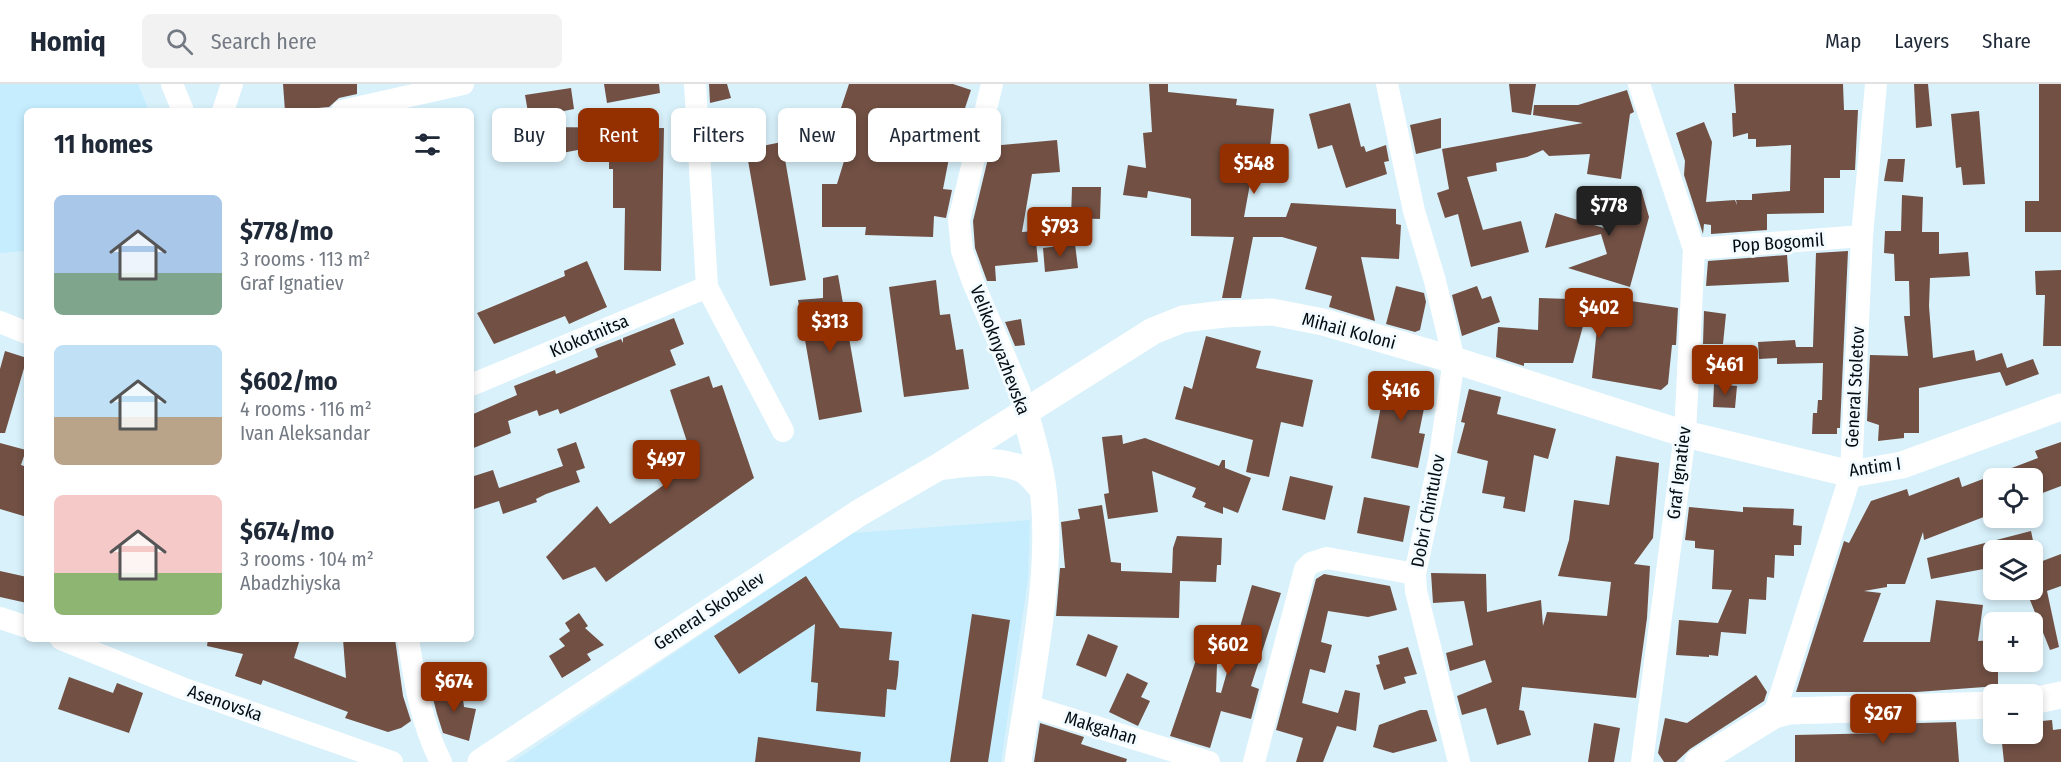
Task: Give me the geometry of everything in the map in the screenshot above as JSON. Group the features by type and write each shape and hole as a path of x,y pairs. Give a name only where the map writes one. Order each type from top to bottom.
{"street":[{"path":"172,84 182,108"},
{"path":"224,108 232,84"},
{"path":"355,108 463,84"},
{"path":"694,84 707,287 783,431"},
{"name":"Velikoknyazhevska","path":"992,84 959,220 962,251 1019,390 1043,489 1044,575 1018,762"},
{"name":"Dobri Chintulov","path":"1387,84 1414,211 1435,280 1454,360 1439,461 1415,574 1416,591 1459,762"},
{"name":"Graf Ignatiev","path":"1639,84 1694,249 1685,434 1642,762"},
{"name":"General Stoletov","path":"1774,715 1851,474 1862,236 1876,84"},
{"name":"Pop Bogomil","path":"1694,249 1862,236"},
{"name":"Klokotnitsa","path":"474,384 707,287"},
{"name":"Mihail Koloni","path":"940,466 1144,337 1182,319 1272,312 1323,322 1454,360 1685,434"},
{"path":"0,322 24,332"},
{"name":"Antim I","path":"1685,434 1851,474 1902,465 2061,407"},
{"path":"940,466 983,462 1004,465 1024,470 1043,489"},
{"name":"General Skobelev","path":"481,762 859,513 940,466"},
{"path":"1254,762 1299,583 1305,569 1311,563 1328,558 1415,574"},
{"path":"0,618 24,626"},
{"name":"Asenovska","path":"74,642 182,688 392,762"},
{"path":"408,642 418,703 441,762"},
{"path":"2043,699 2061,695"},
{"name":"Makgahan","path":"1026,705 1209,762"},
{"path":"1698,762 1774,715 1809,709 1983,705"}],"shaded area":[{"path":"0,84 138,84 148,108 24,108 24,251 0,253"},
{"path":"1030,520 1028,579 1001,762 513,762 852,533"}],"building":[{"path":"283,84 357,84 357,94 339,98 329,107 285,108"},
{"path":"604,84 659,84 660,93 607,103"},
{"path":"709,84 727,84 731,98 710,103"},
{"path":"849,84 953,84 971,90 965,108 868,108 868,162 948,162 943,189 952,190 946,218 934,216 933,237 865,235 866,227 822,227 822,184 837,184 844,162 856,162 856,108 841,108"},
{"path":"1149,84 1168,84 1168,92 1237,99 1236,105 1274,109 1269,158 1255,156 1253,165 1249,166 1253,167 1244,217 1286,217 1291,203 1396,209 1396,224 1401,225 1399,259 1361,257 1375,321 1329,307 1332,296 1305,289 1317,247 1282,237 1253,237 1241,298 1222,298 1234,237 1191,236 1191,199 1189,198 1148,191 1147,198 1123,195 1128,165 1146,168 1143,133 1152,132"},
{"path":"1509,84 1536,84 1531,115 1512,112"},
{"path":"1734,84 1843,84 1844,110 1858,110 1855,170 1840,170 1840,178 1824,178 1824,213 1767,214 1767,230 1711,234 1711,225 1704,224 1703,234 1684,175 1685,161 1676,133 1704,122 1712,142 1706,202 1735,200 1737,205 1736,200 1752,200 1752,194 1790,191 1791,145 1756,147 1756,139 1748,139 1748,133 1733,137 1732,113 1736,113"},
{"path":"1914,84 1928,84 1932,126 1916,128"},
{"path":"2039,84 2061,84 2061,232 2025,232 2025,201 2039,201"},
{"path":"571,88 574,109 527,108 525,95"},
{"path":"1627,90 1634,112 1630,114 1621,179 1587,174 1590,154 1549,156 1543,150 1527,157 1496,163 1497,171 1467,177 1483,230 1521,221 1529,252 1471,267 1458,214 1445,218 1437,193 1449,189 1442,149 1583,123 1533,115 1534,105 1578,105"},
{"path":"1350,103 1361,147 1364,146 1366,152 1386,145 1389,161 1384,162 1387,174 1346,188 1332,145 1318,149 1309,114"},
{"path":"1979,111 1985,184 1963,185 1961,167 1956,168 1951,114"},
{"path":"1441,118 1441,148 1416,154 1410,125"},
{"path":"566,127 578,127 578,150 566,152"},
{"path":"659,128 664,128 661,271 624,270 625,208 613,208 613,169 609,169 609,162 659,162"},
{"path":"1057,140 1060,172 1032,174 1022,232 1035,231 1038,262 995,266 996,281 987,281 975,248 973,221 987,162 1001,162 1001,145"},
{"path":"778,143 778,162 785,162 806,280 770,286 748,162 766,162 766,145"},
{"path":"1888,159 1905,159 1903,182 1884,181"},
{"path":"1072,187 1101,187 1100,219 1071,218"},
{"path":"1641,189 1649,217 1630,287 1568,268 1607,254 1601,234 1545,248 1555,213 1607,229 1600,201"},
{"path":"1902,195 1923,197 1922,232 1939,232 1939,254 1968,252 1970,276 1930,278 1929,306 1933,358 1974,350 1976,361 2002,353 2007,368 2033,359 2039,374 2006,386 2000,372 1919,388 1919,433 1904,433 1904,438 1878,441 1879,425 1867,421 1870,355 1908,356 1904,316 1910,316 1909,281 1895,281 1894,254 1884,253 1885,231 1901,231"},
{"path":"1075,244 1078,268 1045,272 1043,248"},
{"path":"1848,251 1840,428 1837,428 1837,434 1812,434 1813,413 1817,413 1818,400 1822,400 1823,363 1777,364 1777,358 1759,359 1758,342 1795,340 1796,347 1813,347 1816,253"},
{"path":"1787,255 1789,282 1706,286 1708,261"},
{"path":"587,261 607,307 569,324 565,316 494,344 477,313 565,276 564,271"},
{"path":"2061,270 2061,346 2043,346 2045,295 2036,295 2035,271"},
{"path":"838,275 862,412 819,420 798,300 823,298 823,278"},
{"path":"936,280 940,315 950,314 956,350 963,349 969,389 904,397 889,287"},
{"path":"1396,286 1424,293 1426,302 1420,330 1415,332 1386,324"},
{"path":"1477,286 1482,299 1491,296 1500,322 1462,336 1452,295"},
{"path":"1539,298 1631,301 1678,308 1676,345 1672,345 1668,384 1661,390 1592,378 1597,328 1583,326 1573,363 1524,363 1524,366 1496,357 1498,327 1538,330"},
{"path":"1704,311 1726,314 1723,344 1703,344"},
{"path":"674,318 684,344 670,350 676,365 560,414 558,409 539,416 537,410 508,421 511,433 474,448 474,414 517,395 514,386 555,370 556,374 598,357 595,349 621,339 623,343 623,338"},
{"path":"1021,319 1025,345 1015,346 1005,322"},
{"path":"1206,336 1261,351 1256,368 1313,380 1303,427 1281,422 1269,477 1246,472 1253,440 1175,419 1184,386 1192,389"},
{"path":"5,351 24,357 24,368 5,433 0,433 0,369"},
{"path":"1387,375 1429,384 1419,433 1425,434 1418,468 1371,458"},
{"path":"709,376 713,388 722,385 754,478 606,582 595,567 563,580 546,557 597,506 610,524 694,463 670,390"},
{"path":"1714,384 1737,386 1735,408 1713,407"},
{"path":"1469,389 1501,397 1497,414 1556,429 1548,459 1534,455 1525,512 1503,508 1505,497 1482,493 1488,461 1457,453 1465,423 1461,422"},
{"path":"1122,435 1123,444 1145,438 1219,466 1222,460 1225,460 1225,468 1251,478 1238,513 1223,507 1223,514 1204,507 1206,503 1192,497 1196,488 1152,471 1158,512 1108,519 1104,494 1109,493 1102,437"},
{"path":"576,442 585,468 576,471 580,482 546,494 536,499 537,502 503,514 499,501 474,509 474,476 493,470 499,488 563,466 557,449"},
{"path":"2061,442 2061,486 2043,493 2043,468 2012,468 2038,458 2035,451"},
{"path":"0,443 24,449 21,465 24,466 24,516 0,509"},
{"path":"1616,456 1659,463 1653,538 1634,564 1650,566 1647,618 1636,698 1522,687 1519,710 1524,711 1531,735 1497,745 1486,708 1462,715 1457,696 1492,682 1485,660 1450,671 1446,653 1473,645 1464,601 1433,603 1431,573 1486,574 1487,612 1541,600 1543,626 1547,612 1607,616 1611,582 1558,576 1569,540 1574,500 1609,505"},
{"path":"1290,476 1333,486 1325,520 1282,510"},
{"path":"1959,477 1962,487 1983,479 1983,517 1924,540 1923,532 1905,584 1887,584 1887,587 1864,591 1881,593 1863,642 1930,642 1936,600 1983,605 1978,641 1983,641 1983,672 1998,672 1998,684 1917,692 1796,692 1844,541 1849,543 1871,501 1907,489 1909,496"},
{"path":"1364,497 1410,506 1403,542 1357,533"},
{"path":"1102,505 1111,562 1121,563 1121,571 1172,573 1173,548 1177,536 1222,538 1221,565 1217,565 1216,582 1180,581 1179,618 1056,616 1060,568 1065,568 1061,522 1080,519 1078,509"},
{"path":"1689,507 1743,512 1743,507 1794,509 1793,525 1802,526 1801,545 1794,545 1794,556 1775,555 1774,578 1767,577 1766,600 1749,599 1746,634 1721,632 1718,656 1676,655 1679,620 1718,623 1732,590 1712,589 1714,550 1695,548 1695,541 1685,540"},
{"path":"2031,531 2033,540 1996,540"},
{"path":"1983,543 1983,569 1931,579 1927,558"},
{"path":"2061,554 2061,586 2047,591 2059,647 2050,650 2043,632 2043,612 2035,612 2030,600 2043,600 2043,561"},
{"path":"0,571 24,576 24,602 0,597"},
{"path":"1324,574 1390,586 1397,610 1368,617 1328,611 1321,642 1332,645 1325,673 1310,669 1302,703 1338,713 1345,690 1360,693 1356,731 1337,726 1323,762 1296,762 1303,738 1276,730 1316,579"},
{"path":"806,576 840,628 892,632 889,660 899,661 898,675 896,690 887,689 885,717 816,711 818,683 811,682 815,624 739,674 714,636"},
{"path":"1252,585 1281,593 1251,686 1259,689 1251,719 1221,711 1210,748 1170,736 1197,657 1217,664 1216,692 1221,693"},
{"path":"579,613 588,626 585,628 604,645 587,654 591,660 562,678 549,656 565,646 559,639 570,631 565,623"},
{"path":"972,614 1010,620 988,762 950,762"},
{"path":"1088,634 1118,646 1106,677 1076,665"},
{"path":"208,642 299,642 294,658 346,678 343,642 395,642 403,696 411,721 401,728 388,732 345,718 348,712 263,680 261,685 235,676 243,654 207,646"},
{"path":"1408,647 1417,674 1404,677 1406,683 1384,690 1376,665 1380,664 1378,656"},
{"path":"1127,673 1148,683 1141,697 1150,701 1138,726 1109,712"},
{"path":"1756,675 1767,692 1764,701 1690,749 1676,762 1664,762 1658,753 1665,718 1687,723"},
{"path":"69,677 113,693 117,683 143,693 129,733 58,709"},
{"path":"453,688 454,692 462,691 464,707 476,709 469,741 443,733 437,714 431,691"},
{"path":"1420,710 1427,710 1437,741 1393,753 1373,747 1379,725"},
{"path":"2052,720 2053,730 2061,729 2061,762 2004,762 2002,744 2043,744 2043,721"},
{"path":"1956,722 1959,762 1795,762 1795,735 1885,733 1884,724"},
{"path":"1040,723 1084,737 1081,744 1127,759 1126,762 1034,762"},
{"path":"1594,723 1620,728 1614,762 1588,762"},
{"path":"758,737 861,752 860,762 755,762"}]}
